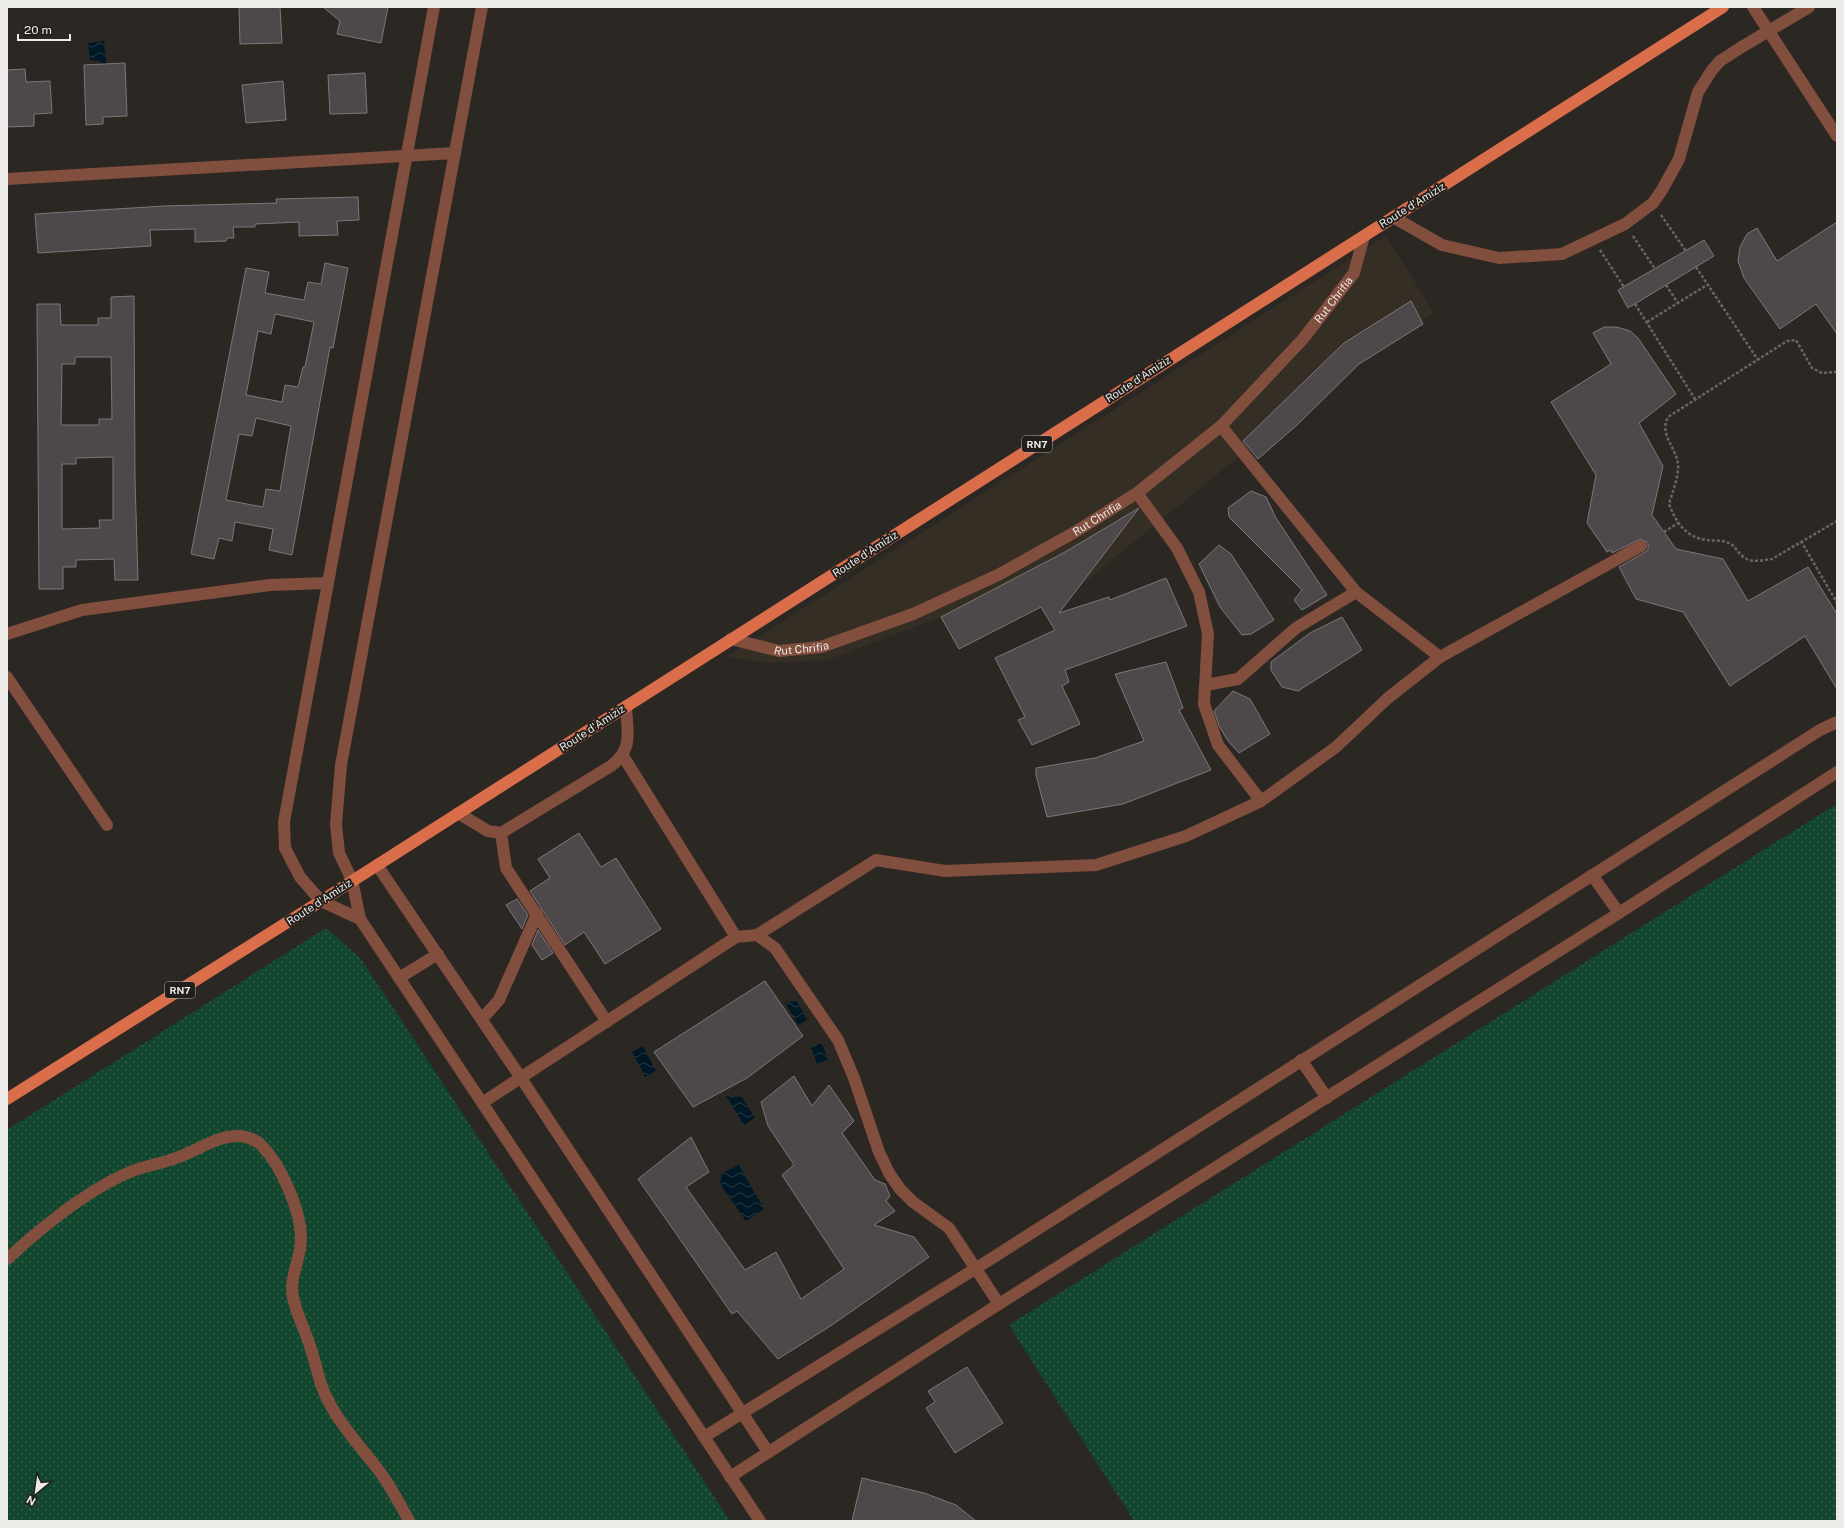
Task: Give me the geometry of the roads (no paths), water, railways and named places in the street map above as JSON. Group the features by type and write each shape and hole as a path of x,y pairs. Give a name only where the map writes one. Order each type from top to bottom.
{"main road":[{"name":"Route d'Amiziz","path":"7,1099 321,901 1723,7"}],"street":[{"path":"360,919 321,901 300,877 286,848 284,822 434,7"},
{"path":"482,7 340,765 336,824 339,853 352,880 360,919 760,1521"},
{"path":"1753,7 1837,136"},
{"path":"1393,217 1442,245 1498,258 1562,254 1594,240 1625,224 1653,203 1679,159 1691,113 1703,81 1720,61 1809,7"},
{"path":"7,179 454,153"},
{"name":"Rut Chrifia","path":"731,639 779,651 821,647 913,614 998,575 1075,532 1137,493 1221,426 1303,339 1354,273 1364,236"},
{"path":"1221,426 1356,592 1440,657"},
{"path":"1137,493 1177,548 1199,592 1208,634 1204,704 1218,745 1261,801"},
{"path":"482,1103 736,937 757,935 876,860 945,871 1096,864 1186,836 1261,801 1336,747 1388,698 1440,657 1641,546"},
{"path":"7,634 82,610 270,585 328,583"},
{"path":"1206,685 1238,679 1296,628 1356,592"},
{"path":"7,677 107,825"},
{"path":"458,813 488,831 501,833 611,766 623,756 628,742 626,706"},
{"path":"704,1437 975,1269 1820,730 1837,722"},
{"path":"623,756 736,937"},
{"path":"730,1476 999,1304 1619,913 1837,772"},
{"path":"501,833 506,868 607,1022"},
{"path":"377,865 482,1019 768,1452"},
{"path":"1592,875 1619,913"},
{"path":"482,1019 500,1000 537,914"},
{"path":"757,935 775,948 838,1040 854,1078 879,1152 900,1189 913,1202 949,1228 999,1304"},
{"path":"399,978 438,954"},
{"path":"1301,1060 1327,1098"},
{"path":"7,1259 32,1236 98,1188 134,1170 177,1158 230,1137 240,1136 252,1138 262,1145 272,1160 290,1193 298,1216 301,1236 299,1258 292,1287 293,1298 311,1347 321,1385 330,1404 380,1472 394,1493 409,1521"}],"water":[{"path":"104,41 108,78 103,80 100,61 90,60 88,43"},
{"path":"797,1001 807,1020 798,1025 785,1002"},
{"path":"822,1043 828,1060 817,1064 811,1047"},
{"path":"643,1046 656,1071 645,1077 632,1052"},
{"path":"726,1096 742,1097 755,1118 744,1125"},
{"path":"739,1165 764,1209 746,1221 720,1184 722,1173"}]}
